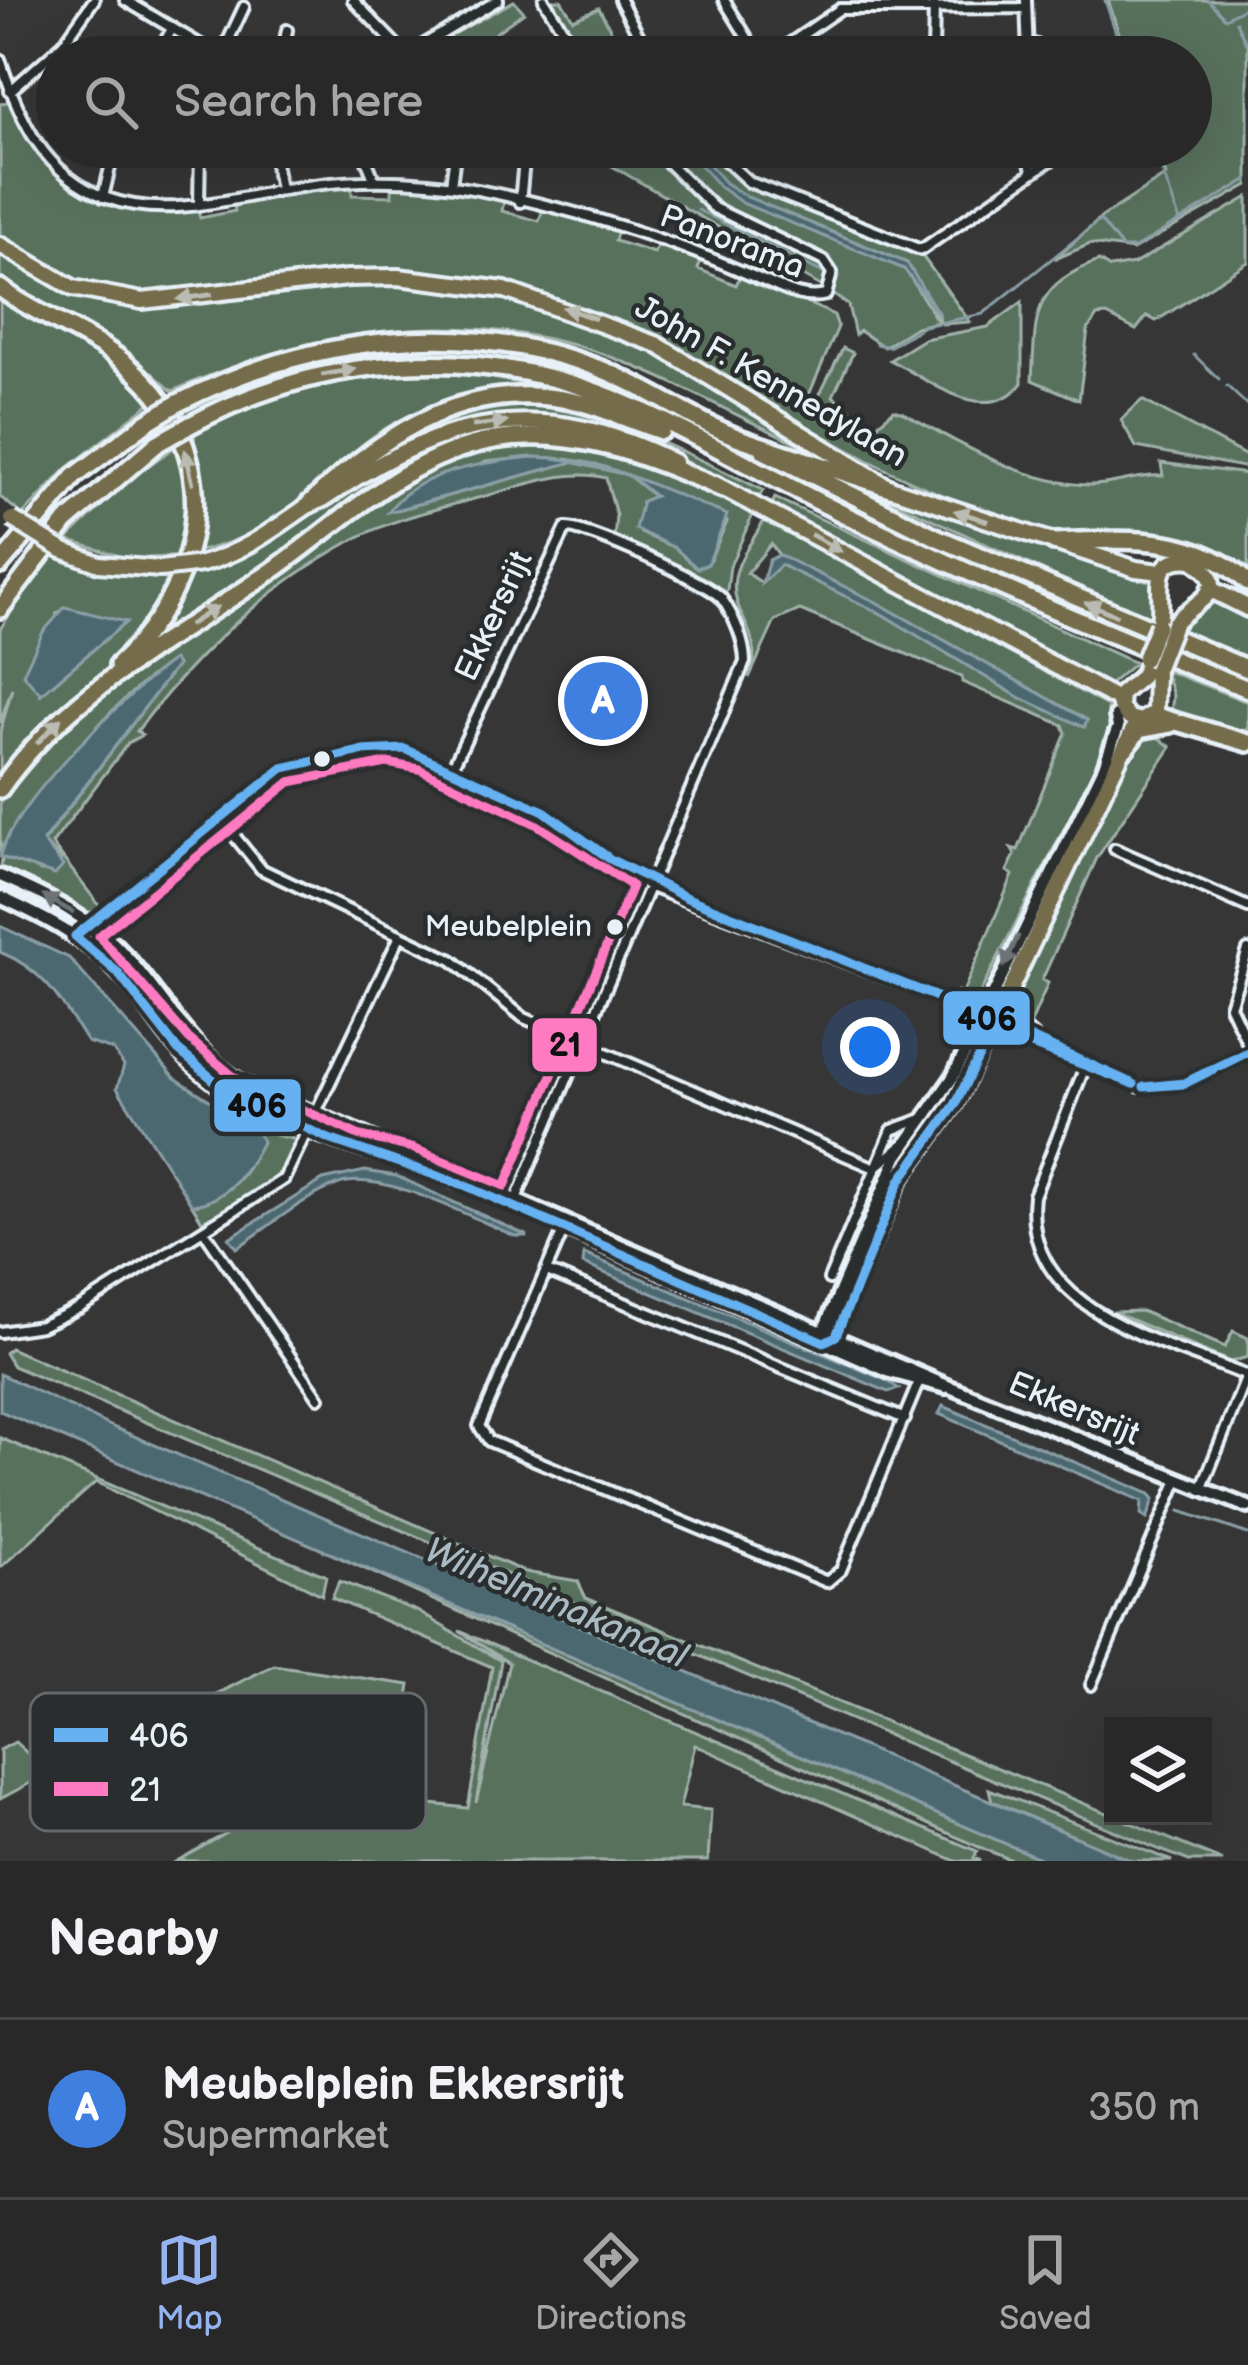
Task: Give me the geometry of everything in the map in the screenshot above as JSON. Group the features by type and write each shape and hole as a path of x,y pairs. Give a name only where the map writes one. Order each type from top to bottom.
{"highway":[{"name":"John F. Kennedylaan","path":"0,244 73,288 142,301 348,278 398,277 505,290 656,344 890,488 1136,569 1161,572 1172,562 1192,560 1206,572 1210,590"},
{"path":"0,288 102,346 134,371 173,421 187,452 195,517 182,579 149,633 105,681 41,738 0,789"},
{"path":"0,565 75,476 178,403 284,359 373,342 438,339 514,347 596,368 740,438 890,488"},
{"path":"0,609 66,522 158,443 190,424 234,402 307,378 426,363 482,366 560,381 623,403 933,556 1248,689"},
{"path":"0,508 62,550 99,563 160,569 202,565 257,543 382,440 421,417 490,398 540,396 586,404 698,443"},
{"path":"309,504 427,438 525,421 620,438 723,489 1127,711 1248,742"},
{"path":"105,681 276,568 399,476 470,446 523,437 575,439 644,456 723,489"},
{"name":"John F. Kennedylaan","path":"740,438 938,538 1248,669"},
{"path":"1054,542 1179,544 1220,562 1248,584"},
{"path":"1032,1039 1014,1023 1004,1003 1119,747 1127,711 1166,621 1170,604 1165,584 1172,571 1193,570 1210,590 1248,608"},
{"path":"1161,572 1166,621"},
{"path":"1166,621 1203,604 1210,590"},
{"path":"1127,711 1158,702 1148,667"},
{"path":"1119,747 1138,730 1158,722 1179,724"}],"main road":[{"path":"828,1336 886,1179 953,1077 1119,747"},
{"name":"Ekkersrijt","path":"0,876 62,904 90,924 130,960 188,1039 241,1082 921,1377 1248,1507"},
{"name":"Ekkersrijt","path":"0,897 76,936 117,972 202,1073 310,1131 514,1203"},
{"path":"828,1336 900,1181 955,1105 1004,1003"}],"street":[{"path":"69,36 94,0"},
{"path":"124,0 185,36"},
{"path":"352,0 386,36"},
{"path":"438,36 498,0"},
{"path":"544,0 567,36"},
{"path":"620,0 639,36"},
{"path":"724,0 746,36"},
{"path":"933,36 934,3"},
{"path":"798,36 840,5 934,3 1026,4 1028,36"},
{"path":"230,36 244,7"},
{"path":"168,36 172,29"},
{"path":"286,36 287,30"},
{"name":"Panorama","path":"0,59 22,122 36,141"},
{"path":"10,91 36,68"},
{"name":"Panorama","path":"60,168 103,197 150,208 374,179 451,185 657,236 805,296 826,295 832,273 824,261 714,208 673,168"},
{"path":"103,197 110,168"},
{"path":"199,204 200,168"},
{"path":"276,168 280,189"},
{"path":"370,168 374,179"},
{"path":"451,185 453,168"},
{"path":"520,202 523,168"},
{"path":"734,168 749,182 908,247 927,248 1038,168"},
{"path":"1031,168 1032,172"},
{"name":"Ekkersrijt","path":"452,768 566,528 603,540 718,595 745,653 514,1203"},
{"path":"76,936 283,768 308,759 405,749 544,811 649,882 941,1002 1057,1059 1086,1064"},
{"path":"220,818 261,869 452,960 524,1018 874,1168"},
{"path":"1115,849 1248,907"},
{"path":"0,1332 61,1318 284,1179 400,936"},
{"path":"993,1027 1160,1089 1248,1048 1229,1006 1248,950"},
{"path":"1086,1064 1034,1196 1032,1216 1047,1263 1079,1302 1248,1375 1201,1490"},
{"path":"830,1279 892,1130 925,1118"},
{"path":"874,1168 908,1142"},
{"path":"566,1225 479,1426 489,1441 819,1581 834,1579 921,1377"},
{"path":"204,1231 319,1398"},
{"path":"547,1271 905,1419"},
{"path":"1091,1685 1177,1482"}],"green space":[{"path":"548,0 561,0 573,19 599,8 614,36 571,36"},
{"path":"1108,0 1248,0 1248,185 1133,250 1090,244 1055,259 1102,217 1166,175 1164,168 1212,168 1212,36 1120,36"},
{"path":"514,1 524,12 491,36 450,36"},
{"path":"9,101 36,146 36,168 57,168 84,189 138,209 197,208 200,218 235,211 233,200 352,185 352,195 392,196 392,184 459,190 504,201 502,211 539,221 543,209 618,229 615,241 654,253 659,242 702,258 698,269 736,285 741,274 834,315 838,327 806,402 814,406 843,348 853,353 833,396 873,428 894,410 992,460 1064,483 1097,485 1163,476 1161,463 1248,474 1248,580 1229,567 1185,551 1066,535 917,484 628,327 503,285 439,278 375,280 180,296 117,290 57,272 0,237 0,104"},
{"path":"615,168 668,168 700,201 815,257 829,276 824,288"},
{"path":"677,168 703,168 743,203 905,269 938,322 916,327 884,347 860,331 855,335 848,305 831,293 835,273 828,260 719,208"},
{"path":"712,168 728,168 746,185 923,257 970,322 942,324 907,263 747,197"},
{"path":"1248,197 1248,262 1156,321 1147,316 1136,330 1107,315 1097,316 1088,330 1079,400 1032,380 1041,306 1060,281 1099,261 1110,268 1134,264"},
{"path":"0,251 40,278 82,295 124,302 168,303 367,281 502,295 548,307 634,341 834,459 600,353 491,330 437,328 329,340 223,370 172,391 147,369 163,397 0,281"},
{"path":"0,294 100,350 154,400 66,469 23,515 0,497"},
{"path":"1022,302 1022,383 1008,396 975,401 958,396 890,360 924,339 988,327"},
{"path":"427,344 524,357 609,382 690,417 776,463 773,470 591,383 426,357 369,360 284,377 186,416 182,410 241,383 301,364"},
{"path":"420,372 480,375 573,395 475,398 418,412 361,446 265,525 234,541 196,552 201,516 194,434 274,397 332,383"},
{"path":"1142,400 1248,457 1248,468 1136,447 1121,420"},
{"path":"522,406 616,424 763,490 758,500 621,434 467,424 423,436 345,481 386,451 449,420"},
{"path":"522,424 576,436 432,456 272,568 137,653 178,603 191,575 282,534 423,445"},
{"path":"523,441 553,443 613,454 671,473 754,512 722,593 614,540 616,515 606,478 591,475 532,483 418,514 365,534 289,580 207,650 159,703 137,731 142,735 128,743 52,844 102,909 82,914 0,871 3,855 41,871 62,860 43,842 177,665 172,661 99,724 0,850 0,803 63,730 112,683 434,460","holes":["562,459 625,474 572,462 397,510 486,462","629,476 720,512 727,522 708,564 697,568 675,548 641,533 655,497"]},
{"path":"180,443 191,492 184,556 130,559 66,540 130,479"},
{"path":"823,469 1152,578 1156,605 1152,620 1127,609"},
{"path":"787,470 1248,674 1248,680 938,549 785,475"},
{"path":"775,498 1135,663 1108,686 999,634 771,506"},
{"path":"765,519 1107,706 1112,735 977,999 954,999 957,991 963,992 1013,875 1007,871 1015,855 1011,848 1018,850 1066,733 1063,725 800,610 775,621 749,678 754,648 737,603 735,578","holes":["771,544 779,555 876,602 1087,720 1085,726 1017,696 882,614 781,565 762,583 747,573"]},
{"path":"53,551 99,567 178,578 130,647 49,723 0,781 0,733 12,688 0,723 0,629","holes":["57,613 126,622 41,694"]},
{"path":"1215,600 1248,614 1248,658 1180,631"},
{"path":"1165,670 1248,702 1248,733 1171,713 1173,696"},
{"path":"1150,731 1171,747 1097,858 1042,980 1048,983 1028,1030 1013,1011 1011,998 1136,738"},
{"path":"258,1131 297,1140 284,1167 259,1189 202,1221 192,1205 217,1197 239,1179 254,1155"},
{"path":"1141,1311 1225,1347 1233,1331 1248,1338 1248,1357 1230,1362 1113,1312"},
{"path":"10,1348 525,1572 578,1581 586,1598 1104,1812 1104,1825 1136,1825 1223,1861 1189,1861 1153,1847 13,1366 5,1353"},
{"path":"0,1438 326,1576 322,1595 96,1482 0,1568"},
{"path":"305,1542 1046,1861 1014,1861 979,1847"},
{"path":"339,1581 417,1611 501,1661 476,1803 509,1663 459,1631 977,1851 974,1858 981,1861 956,1861 695,1745 680,1807 711,1810 708,1861 177,1861 230,1831 426,1831 426,1804 468,1808 492,1667 332,1598"},
{"path":"274,1665 410,1685 409,1693 219,1693"},
{"path":"15,1742 30,1756 30,1783 0,1799 0,1750"},
{"path":"989,1789 1172,1861 1132,1861 992,1801"}],"water":[{"path":"703,168 712,168 747,197 907,263 940,316 904,269 742,203"},
{"path":"532,457 584,463 625,474 572,462 388,512 400,498 434,478"},
{"path":"629,475 727,515 708,564 697,568 675,548 635,529 642,501 655,496"},
{"path":"779,555 876,602 1087,720 1084,727 1017,696 882,614 781,565 762,583 769,560"},
{"path":"65,607 126,622 41,694 23,674 43,632"},
{"path":"173,660 177,665 43,841 63,866 55,875 0,857 25,809 48,780 101,723"},
{"path":"0,926 69,958 175,1078 258,1131 262,1142 257,1152 225,1191 192,1205 117,1088 124,1066 113,1050 87,1042 41,978 0,952"},
{"path":"365,1171 396,1176 528,1236 515,1236 403,1189 357,1181 312,1197 237,1248 229,1238 323,1180"},
{"path":"584,1254 899,1389 888,1392 583,1264"},
{"path":"0,1374 115,1428 1132,1861 1046,1861 0,1411"},
{"path":"943,1406 1150,1494 1154,1499 1147,1519 1141,1515 1142,1501 939,1414"}],"waterway":[{"path":"1105,0 1117,36"},
{"path":"1208,0 1225,18 1248,6"},
{"path":"1236,22 1246,43"},
{"path":"1161,168 1179,219"},
{"path":"876,344 889,347 924,326 983,314 1100,220 1122,248 1135,248 1248,179"},
{"path":"698,210 825,274"},
{"path":"1194,355 1219,379"},
{"path":"1227,386 1248,406"},
{"path":"1180,1511 1248,1534"}],"transit line":[{"name":"406","path":"405,749 544,811 610,859 687,898 957,1005 1134,1084 992,1030 955,1105 900,1181 836,1336 824,1342 464,1185 329,1139 227,1091 178,1050 117,972 75,936 283,768 361,751 405,749"},
{"name":"21","path":"387,763 419,769 536,824 632,886 505,1186 412,1148 358,1135 235,1078 189,1039 99,936 290,782 387,763"},
{"name":"406","path":"1248,1052 1184,1084 1144,1087 1184,1083 1248,1052"}],"place":[{"name":"Meubelplein Ekkersrijt","path":"603,701"},
{"name":"Meubelplein","path":"615,927"}],"water label":[{"name":"Wilhelminakanaal","path":"556,1604"}]}
